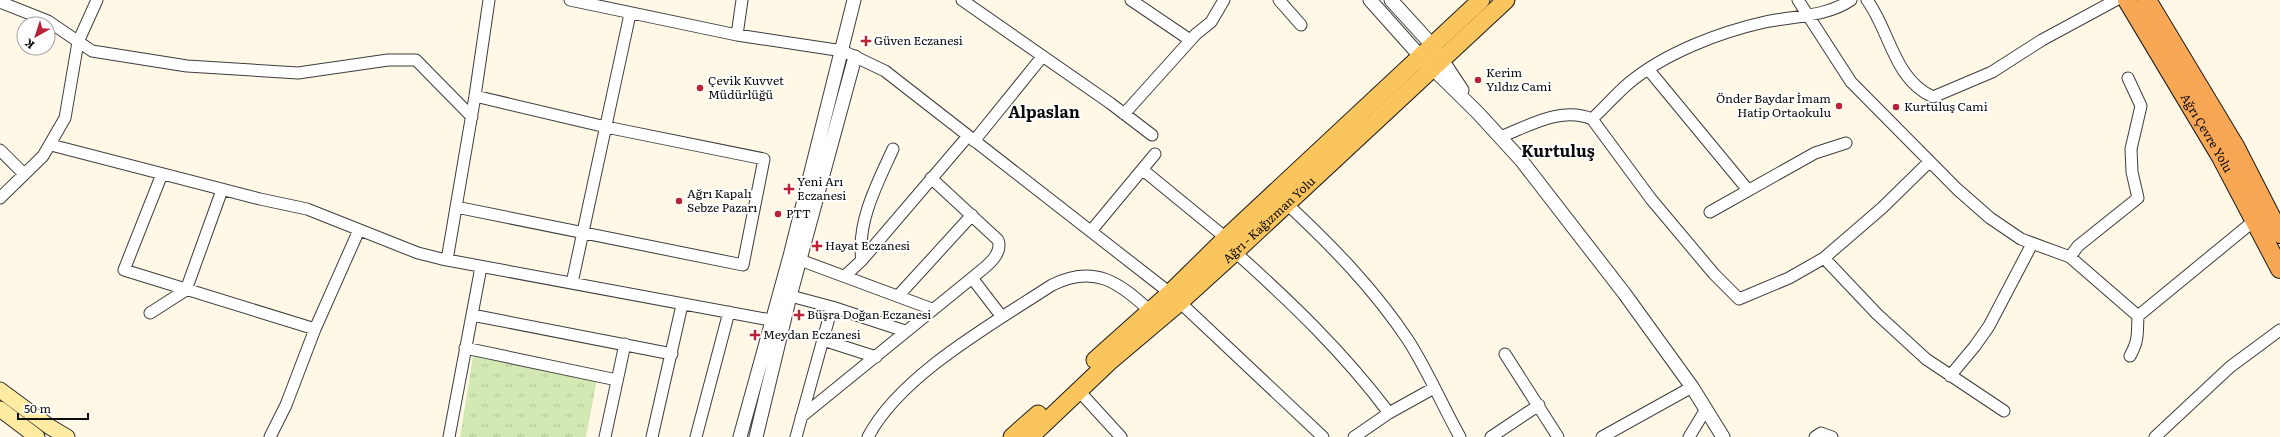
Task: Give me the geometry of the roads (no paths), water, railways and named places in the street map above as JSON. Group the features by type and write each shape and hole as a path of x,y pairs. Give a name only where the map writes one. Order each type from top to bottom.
{"highway":[{"name":"Ağrı Çevre Yolu","path":"2127,0 2221,157 2280,269"},
{"name":"Ağrı Çevre Yolu","path":"2147,0 2236,148 2280,234"}],"main road":[{"name":"Ağrı - Kağızman Yolu","path":"1030,437 1231,245 1426,50 1481,0"},
{"name":"Ağrı - Kağızman Yolu","path":"1231,245 1287,204 1438,65 1506,0"},
{"name":"Ağrı - Kağızman Yolu","path":"1012,437 1150,311 1175,298"},
{"path":"0,390 50,427 67,437"},
{"path":"0,409 37,437"}],"street":[{"path":"0,198 43,156 51,145 65,118 78,42 97,0"},
{"path":"447,260 472,117 489,0"},
{"path":"570,0 630,14 737,34 843,51 885,71 1175,298 1323,437"},
{"path":"737,34 742,0"},
{"path":"795,258 815,152 843,51 854,0"},
{"path":"962,0 1152,135"},
{"path":"1131,0 1190,40"},
{"path":"1124,114 1190,40 1211,22 1224,0"},
{"path":"1279,0 1301,25"},
{"path":"1370,0 1426,50"},
{"path":"1391,0 1426,50 1478,113 1521,160 1624,292 1692,387 1723,437"},
{"path":"1798,0 1851,82 1929,162 1990,218 2032,244 2070,257 2138,316 2139,333 2136,346 2130,356"},
{"path":"1592,119 1629,83 1666,57 1728,33 1765,22 1809,15 1832,9 1851,0"},
{"path":"1867,0 1904,73 1925,93 1933,96 1992,72 2042,40 2116,0"},
{"path":"0,2 48,21 92,51 99,52 223,69 298,72 388,60 416,60 472,117"},
{"path":"572,283 630,14"},
{"path":"756,437 778,322 785,294 855,57"},
{"path":"845,276 862,260 931,178 971,138 1042,57"},
{"path":"1648,69 1748,190"},
{"path":"2070,257 2078,246 2138,198 2132,172 2131,149 2141,106 2128,78"},
{"path":"456,207 743,265 764,159 606,127 475,96"},
{"path":"1500,137 1561,114 1584,116 1592,119 1651,199 1714,274 1739,299 1789,278 1824,258 1882,208 1929,162"},
{"path":"1710,212 1815,154 1846,144"},
{"path":"51,145 222,190 307,209 418,253 447,260 778,322"},
{"path":"862,260 859,244 870,205 893,149"},
{"path":"0,150 24,174"},
{"path":"1091,231 1155,154"},
{"path":"1143,170 1231,245 1283,294 1336,348 1389,413"},
{"path":"162,174 124,270 315,329"},
{"path":"801,417 972,278 997,255 1000,244 995,236 931,178"},
{"path":"150,313 186,290 222,190"},
{"path":"1287,204 1350,265 1379,300 1409,341 1460,437"},
{"path":"898,296 972,215"},
{"path":"2138,316 2255,220"},
{"path":"270,437 286,406 315,329 359,230"},
{"path":"1950,376 1975,346 1988,326 2032,244"},
{"path":"795,258 932,309"},
{"path":"1824,258 1905,340 1926,359 2004,411"},
{"path":"449,437 481,266"},
{"path":"868,437 884,411 895,399 935,364 1002,317 1065,278 1095,276 1115,282 1150,311"},
{"path":"972,278 1002,317"},
{"path":"785,294 832,307 905,331"},
{"path":"652,437 682,305"},
{"path":"796,437 832,307"},
{"path":"696,437 729,312"},
{"path":"472,315 672,354"},
{"path":"740,437 778,322"},
{"path":"2155,437 2230,367 2280,330"},
{"path":"823,340 876,357"},
{"path":"605,437 626,344"},
{"path":"465,348 617,380"},
{"path":"1505,354 1558,437"},
{"path":"1602,437 1692,387"},
{"path":"1354,437 1389,413 1434,388"},
{"path":"1079,391 1122,437"},
{"path":"1491,437 1538,405"},
{"path":"1689,437 1706,409"},
{"path":"1815,437 1821,433 1832,437"}],"place":[{"name":"Güven Eczanesi","path":"866,41"},
{"name":"Kerim Yıldız Cami","path":"1478,80"},
{"name":"Çevik Kuvvet Müdürlüğü","path":"700,88"},
{"name":"Önder Baydar İmam Hatip Ortaokulu","path":"1839,106"},
{"name":"Kurtuluş Cami","path":"1896,107"},
{"name":"Yeni Arı Eczanesi","path":"789,189"},
{"name":"Ağrı Kapalı Sebze Pazarı","path":"679,201"},
{"name":"PTT","path":"778,214"},
{"name":"Hayat Eczanesi","path":"817,246"},
{"name":"Büşra Doğan Eczanesi","path":"799,315"},
{"name":"Meydan Eczanesi","path":"755,335"}],"district":[{"name":"Alpaslan","path":"1044,112"},
{"name":"Kurtuluş","path":"1558,151"}]}
